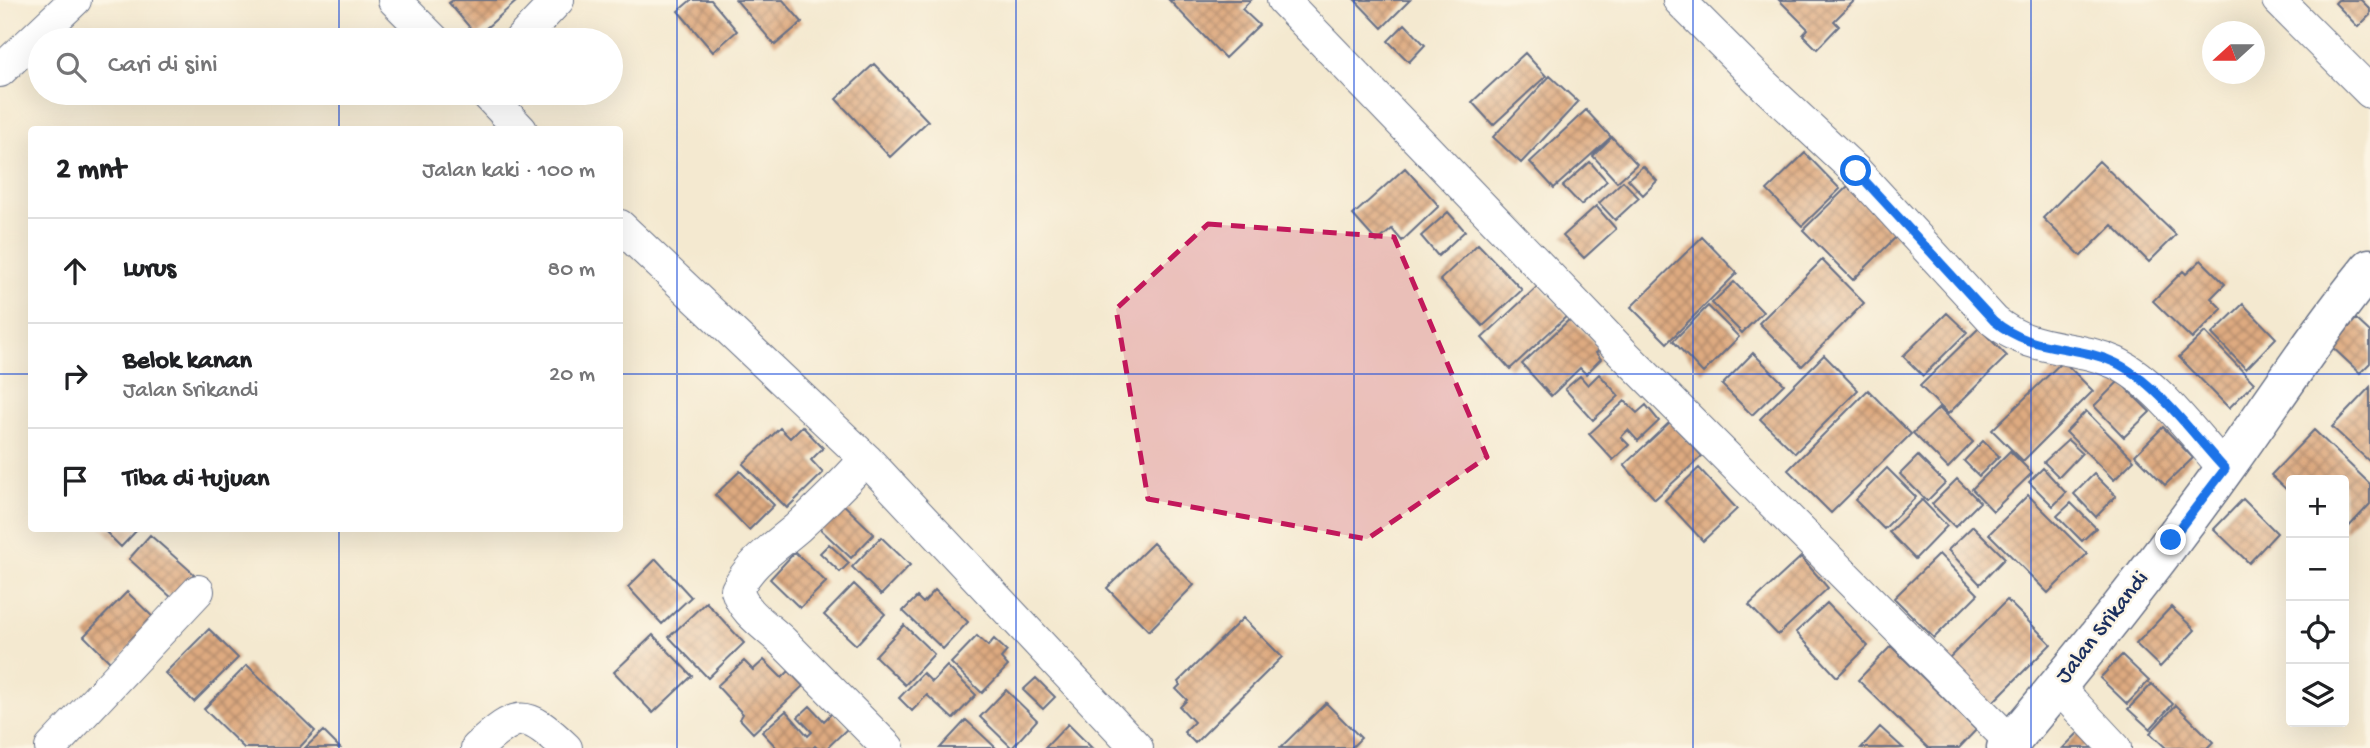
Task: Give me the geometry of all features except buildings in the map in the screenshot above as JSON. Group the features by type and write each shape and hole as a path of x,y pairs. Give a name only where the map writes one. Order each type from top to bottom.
{"street":[{"path":"45,28 75,0"},
{"path":"394,0 422,28"},
{"path":"531,28 558,0"},
{"path":"1283,0 1585,315 2008,745"},
{"path":"1679,0 1856,171 1994,321 2028,342 2090,354 2115,363 2132,373 2152,388 2225,469"},
{"path":"2278,0 2370,92"},
{"path":"0,71 28,44"},
{"path":"497,105 517,126"},
{"path":"623,229 866,459 1137,748"},
{"name":"Jalan Srikandi","path":"2008,745 2057,687 2225,469 2328,320 2367,278"},
{"path":"866,459 824,503 756,563 742,579 737,590 739,598 758,620 888,748"},
{"path":"51,748 198,591"},
{"path":"2057,687 2115,748"},
{"path":"477,748 509,722 525,718 542,725 566,748"}],"highlighted area":[{"path":"1208,224 1394,237 1487,457 1367,539 1148,499 1116,309"}],"route":[{"path":"1856,171 1994,321 2028,342 2090,354 2115,363 2132,373 2152,388 2225,469 2171,540"}]}
